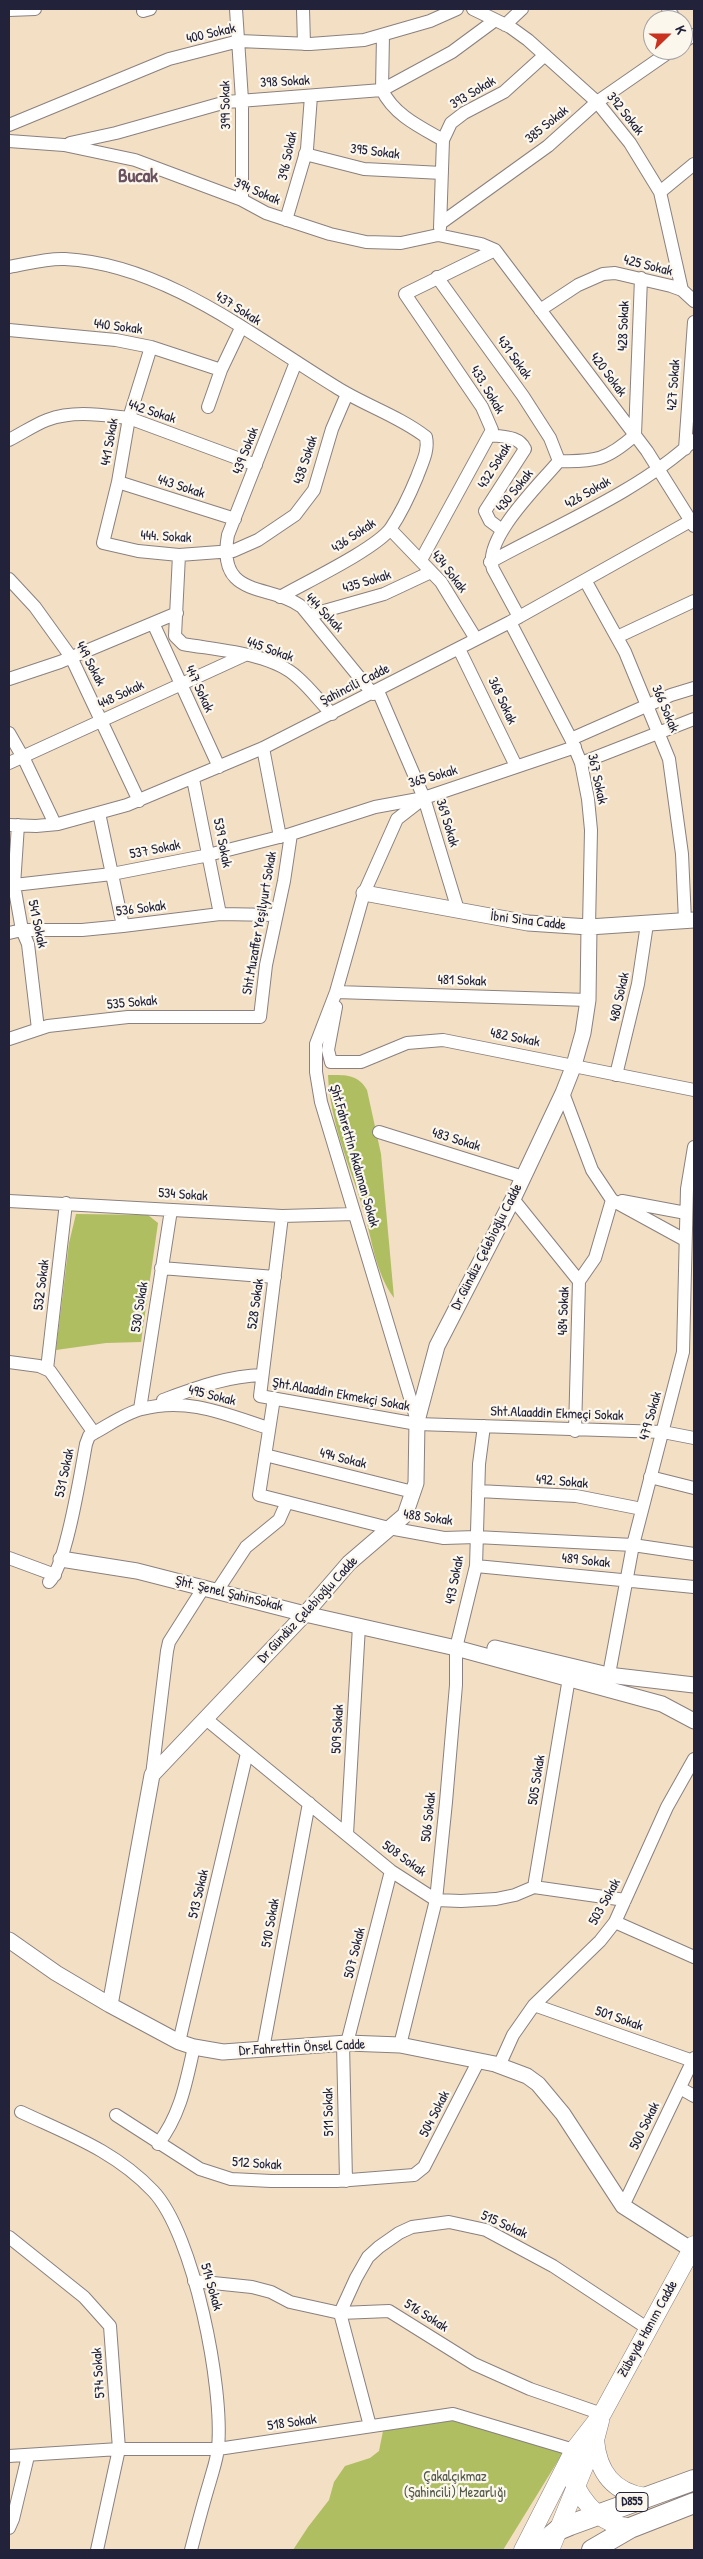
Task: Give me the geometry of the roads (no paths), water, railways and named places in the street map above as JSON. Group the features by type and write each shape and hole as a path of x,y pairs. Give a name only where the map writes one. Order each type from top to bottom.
{"highway":[{"name":"D855","path":"564,2527 694,2480"},
{"name":"D855","path":"592,2550 630,2528 694,2503"},
{"name":"Zübeyde Hanım Cadde","path":"534,2550 564,2527"}],"main road":[{"name":"Zübeyde Hanım Cadde","path":"523,2550 570,2456 602,2414 647,2328 693,2249"},
{"name":"Zübeyde Hanım Cadde","path":"550,2550 564,2527 576,2487 595,2440 602,2414"},
{"path":"595,2440 599,2462 608,2478 623,2491 646,2497"},
{"path":"570,2456 576,2487 583,2501 597,2515 609,2522 630,2528"}],"street":[{"path":"9,10 35,9"},
{"name":"399 Sokak","path":"236,9 242,100 242,200"},
{"path":"303,9 304,44"},
{"name":"400 Sokak","path":"9,124 169,59 239,41 304,44 364,40 430,21 457,9"},
{"name":"392 Sokak","path":"473,9 500,23 545,55 597,102 630,143 660,192 682,290"},
{"name":"398 Sokak","path":"64,145 116,133 200,108 242,100 382,90 452,52 522,9"},
{"path":"383,35 382,90 391,104 402,115 443,140 440,230"},
{"name":"393 Sokak","path":"443,140 451,123 504,92 545,55"},
{"name":"385 Sokak","path":"440,230 458,209 548,146 597,102 658,60"},
{"name":"396 Sokak","path":"286,220 305,154 310,96"},
{"name":"394 Sokak","path":"9,141 64,145 135,160 242,200 266,213 366,242 401,243 440,230 495,250"},
{"name":"395 Sokak","path":"305,154 364,169 442,173"},
{"path":"660,192 694,164"},
{"path":"437,277 495,250"},
{"name":"420 Sokak","path":"495,250 635,435 693,522"},
{"name":"437 Sokak","path":"9,267 54,259 82,261 163,284 195,300 347,394 420,432 426,436 428,445"},
{"name":"425 Sokak","path":"540,310 578,285 603,274 626,274 682,290 694,301"},
{"name":"433. Sokak","path":"421,560 490,435 490,424 482,407 405,294 437,277"},
{"name":"431 Sokak","path":"437,277 523,396 550,438 559,461"},
{"name":"428 Sokak","path":"635,435 641,278"},
{"name":"427 Sokak","path":"690,445 694,322"},
{"path":"208,407 221,370 241,328"},
{"name":"440 Sokak","path":"9,330 116,340 151,347 221,370"},
{"name":"441 Sokak","path":"103,543 118,482 129,418 151,347"},
{"name":"439 Sokak","path":"228,550 228,535 296,362"},
{"name":"438 Sokak","path":"228,550 240,549 258,540 295,515 304,506 314,490 332,429 347,394"},
{"name":"442 Sokak","path":"9,440 59,416 93,414 129,418 256,465"},
{"name":"432 Sokak","path":"490,435 515,439 522,443 525,450 485,511 490,521 502,530"},
{"path":"559,461 589,462 599,459 635,435"},
{"name":"436 Sokak","path":"280,597 348,559 390,529 412,490 428,445"},
{"name":"426 Sokak","path":"490,562 562,525 659,469 690,445"},
{"name":"430 Sokak","path":"490,562 492,550 502,530 559,461"},
{"name":"443 Sokak","path":"118,482 235,520"},
{"name":"Şahincili Cadde","path":"13,825 55,824 139,801 263,748 459,649 693,522"},
{"name":"434 Sokak","path":"390,529 432,572 452,598 476,639"},
{"name":"444. Sokak","path":"103,543 138,551 179,555 228,550"},
{"name":"444 Sokak","path":"228,550 227,560 234,577 256,591 296,603 310,615 375,692"},
{"path":"9,679 71,657 177,613 179,555"},
{"path":"490,562 514,620"},
{"name":"435 Sokak","path":"310,615 384,594 432,572"},
{"name":"449 Sokak","path":"9,579 35,607 71,657 139,801"},
{"name":"366 Sokak","path":"585,580 617,637 648,705 669,759 689,920"},
{"path":"617,637 694,602"},
{"name":"445 Sokak","path":"177,613 175,636 182,644 245,655 276,665 297,676 332,714"},
{"name":"367 Sokak","path":"514,620 581,763 588,799 591,830 589,927"},
{"name":"447 Sokak","path":"147,625 180,684 219,767"},
{"name":"368 Sokak","path":"459,649 516,766"},
{"name":"448 Sokak","path":"9,763 245,655"},
{"name":"365 Sokak","path":"290,835 375,807 424,798 516,766 573,743 648,705 694,688"},
{"name":"369 Sokak","path":"375,692 424,798 458,910"},
{"path":"581,763 659,731 694,719"},
{"path":"9,733 23,757 55,824"},
{"path":"263,748 290,835"},
{"name":"539 Sokak","path":"193,779 210,854 220,914"},
{"name":"Şht.Fahrettin Akduman Sokak","path":"417,1422 321,1102 316,1072 317,1039 336,992 364,894 397,819 424,798"},
{"path":"99,813 124,926"},
{"name":"541 Sokak","path":"13,825 14,885 22,930 28,944 38,1029"},
{"name":"537 Sokak","path":"14,885 112,874 290,835"},
{"name":"Sht.Muzaffer Yeşilyurt Sokak","path":"260,1016 266,965 290,835"},
{"name":"İbni Sina Cadde","path":"364,894 528,923 589,927 689,920"},
{"name":"536 Sokak","path":"9,933 22,930 82,930 220,914 276,915"},
{"name":"480 Sokak","path":"616,1075 638,984 647,924"},
{"name":"Dr.Gündüz Çelebioğlu Cadde","path":"152,1775 305,1614 349,1562 405,1515 416,1483 417,1422 437,1346 513,1199 563,1094 574,1065 583,1033 588,1000 589,927"},
{"name":"481 Sokak","path":"336,992 588,1000"},
{"name":"482 Sokak","path":"336,992 337,1005 328,1050 331,1062 361,1062 407,1042 443,1040 694,1090"},
{"name":"535 Sokak","path":"9,1039 38,1029 128,1017 260,1016"},
{"path":"563,1094 592,1170 612,1200 685,1240"},
{"name":"483 Sokak","path":"379,1132 523,1177"},
{"name":"479 Sokak","path":"607,1682 625,1580 642,1508 663,1432 689,1353 689,1268 685,1240 687,1189 694,1147"},
{"path":"513,1199 580,1281"},
{"path":"612,1200 686,1213"},
{"name":"484 Sokak","path":"575,1431 580,1281 595,1258 612,1200"},
{"name":"534 Sokak","path":"9,1201 282,1216 355,1214"},
{"name":"532 Sokak","path":"47,1369 66,1203"},
{"name":"530 Sokak","path":"140,1409 171,1210"},
{"name":"528 Sokak","path":"260,1396 282,1216"},
{"path":"162,1268 275,1277"},
{"path":"9,1362 39,1366 47,1369 94,1432"},
{"name":"Şht.Alaaddin Ekmekçi Sokak","path":"140,1409 206,1384 234,1377 262,1375"},
{"name":"Şht.Alaaddin Ekmekçi Sokak","path":"260,1396 417,1422"},
{"name":"488 Sokak","path":"274,1398 259,1495 389,1528 444,1538 476,1537 633,1545 694,1554"},
{"name":"495 Sokak","path":"94,1432 140,1409 175,1403 205,1408 268,1428"},
{"name":"Sht.Alaaddin Ekmeçi Sokak","path":"417,1422 575,1431 663,1432 694,1438"},
{"name":"493 Sokak","path":"456,1648 476,1566 478,1491 484,1426"},
{"name":"531 Sokak","path":"9,1558 53,1580 61,1559 86,1444 89,1436 94,1432"},
{"name":"494 Sokak","path":"265,1455 413,1492"},
{"path":"650,1477 694,1488"},
{"name":"492. Sokak","path":"478,1491 576,1496 642,1508"},
{"path":"110,2005 152,1775 169,1642 210,1589 246,1547 279,1520 287,1502"},
{"name":"Şht. Şenel ŞahinSokak","path":"61,1559 137,1571 305,1614 456,1648 569,1678 607,1682 694,1685"},
{"name":"489 Sokak","path":"476,1566 694,1587"},
{"name":"509 Sokak","path":"347,1834 359,1626"},
{"name":"Şht. Şenel ŞahinSokak","path":"456,1648 483,1645 607,1682 662,1704 694,1720"},
{"name":"506 Sokak","path":"400,2045 436,1900 456,1685 456,1648"},
{"name":"505 Sokak","path":"534,1887 569,1678"},
{"name":"508 Sokak","path":"206,1719 391,1871 436,1900 461,1902 496,1898 515,1895 534,1887 625,1900"},
{"name":"513 Sokak","path":"179,2042 248,1753"},
{"name":"503 Sokak","path":"499,2066 513,2034 534,2005 600,1941 615,1922 667,1807 694,1759"},
{"name":"510 Sokak","path":"264,2049 309,1803"},
{"name":"507 Sokak","path":"345,2043 391,1871"},
{"path":"615,1922 694,1957"},
{"name":"Dr.Fahrettin Önsel Cadde","path":"9,1940 36,1960 110,2005 179,2042 194,2047 224,2052 345,2043 400,2045 499,2066 527,2076 549,2095 623,2206 693,2249"},
{"name":"501 Sokak","path":"534,2005 694,2059"},
{"name":"511 Sokak","path":"345,2043 346,2181"},
{"path":"158,2144 168,2130 182,2100 194,2047"},
{"name":"500 Sokak","path":"623,2206 694,2059"},
{"name":"504 Sokak","path":"414,2175 424,2167 478,2062"},
{"path":"680,2088 694,2096"},
{"name":"514 Sokak","path":"21,2112 103,2150 153,2192 166,2209 178,2232 207,2329 218,2417 218,2449 191,2550"},
{"name":"512 Sokak","path":"116,2115 158,2144 215,2175 271,2181 346,2181 414,2175"},
{"name":"515 Sokak","path":"340,2313 368,2257 379,2246 412,2227 449,2222 486,2230 553,2266 647,2328"},
{"name":"574 Sokak","path":"9,2237 84,2297 110,2326 119,2449 96,2550"},
{"name":"516 Sokak","path":"194,2281 271,2292 290,2302 340,2313 390,2311 474,2364 530,2389 602,2414"},
{"path":"340,2313 370,2426"},
{"name":"518 Sokak","path":"9,2456 119,2449 218,2449 459,2414 570,2456"},
{"path":"9,2528 13,2519 28,2456"}],"district":[{"name":"Bucak","path":"138,177"}],"park label":[{"name":"Çakalçıkmaz (Şahincili) Mezarlığı","path":"455,2486"}]}
